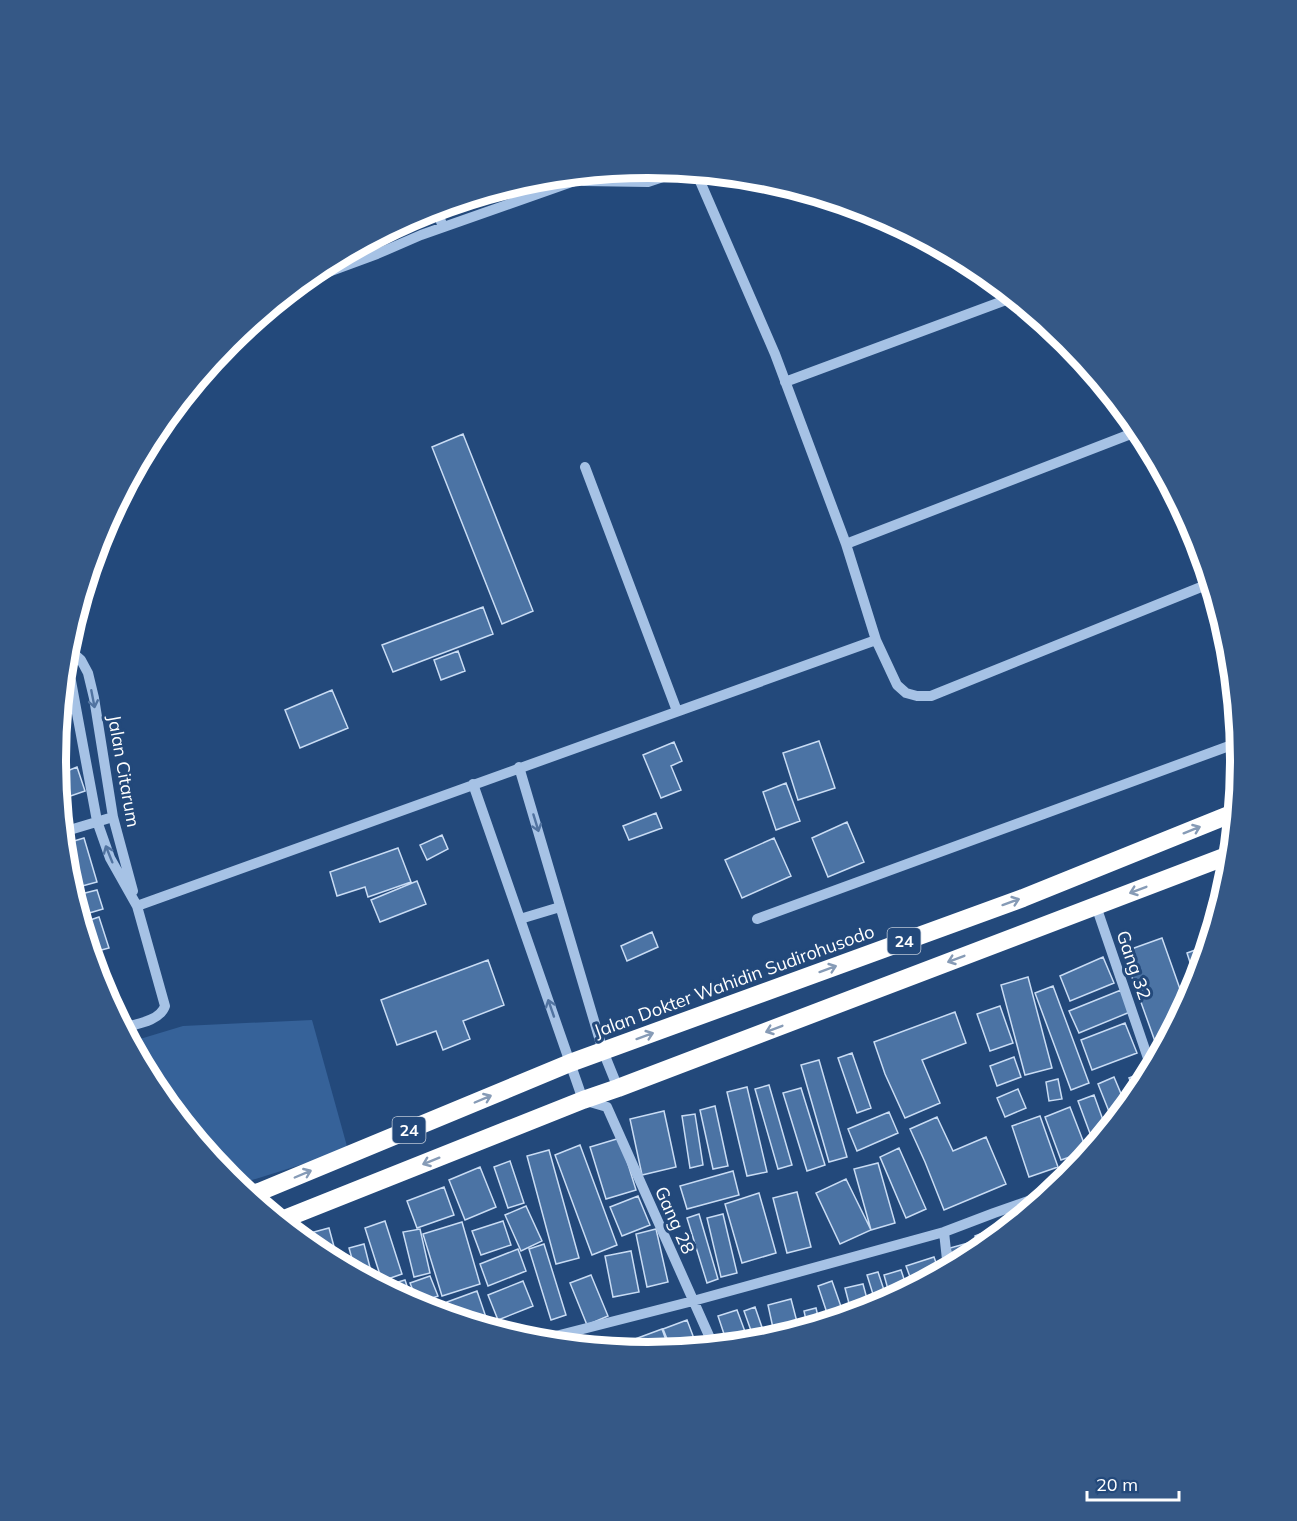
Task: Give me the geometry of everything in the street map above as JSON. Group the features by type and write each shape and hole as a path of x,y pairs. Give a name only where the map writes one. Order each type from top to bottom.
{"highway":[{"name":"Jalan Dokter Wahidin Sudirohusodo","path":"258,1192 570,1063 1023,898 1228,816"},
{"name":"24","path":"288,1218 583,1100 1223,858"}],"street":[{"path":"647,178 648,182"},
{"path":"589,181 648,182 659,178"},
{"path":"700,180 775,354 846,544 876,640 897,685 906,693 931,696 1204,586"},
{"path":"336,269 421,235 572,183"},
{"path":"439,217 443,227"},
{"path":"785,382 1006,300"},
{"path":"846,544 1131,434"},
{"path":"585,467 677,711"},
{"path":"136,906 876,640"},
{"name":"Jalan Citarum","path":"76,655 88,673 113,817 136,906"},
{"path":"71,685 98,821 110,858 136,906 165,1006 161,1014 156,1017 130,1025"},
{"path":"84,746 101,744"},
{"path":"757,919 1231,745"},
{"path":"473,784 583,1100 608,1107 618,1088 603,1051 519,767"},
{"path":"70,830 113,817"},
{"name":"Gang 32","path":"1096,906 1148,1059"},
{"path":"520,919 560,907"},
{"name":"Gang 28","path":"608,1107 711,1340"},
{"path":"557,1336 944,1232 1030,1200"},
{"path":"944,1232 947,1261"}],"shaded area":[{"path":"312,1020 348,1150 247,1182 211,1145 186,1115 138,1040 183,1026"}],"building":[{"path":"463,434 533,611 502,624 432,447"},
{"path":"483,607 493,634 393,672 382,645"},
{"path":"458,651 465,671 441,680 434,660"},
{"path":"332,690 348,728 300,748 285,710"},
{"path":"819,741 835,788 798,800 783,753"},
{"path":"674,742 682,761 671,766 681,790 661,798 643,755"},
{"path":"77,767 85,791 67,797 66,771"},
{"path":"786,783 800,821 776,830 763,792"},
{"path":"656,813 662,828 629,840 623,826"},
{"path":"847,822 864,862 828,877 812,838"},
{"path":"442,835 448,849 427,860 420,845"},
{"path":"84,838 97,882 80,887 72,842"},
{"path":"774,838 791,876 742,898 725,860"},
{"path":"398,848 411,882 368,897 365,887 337,896 330,872"},
{"path":"417,881 426,904 380,922 371,900"},
{"path":"97,890 103,909 87,914 82,894"},
{"path":"99,917 109,948 98,951 89,920"},
{"path":"652,932 658,947 627,961 621,946"},
{"path":"1162,938 1182,994 1156,1045 1123,952"},
{"path":"1200,948 1192,969 1187,953"},
{"path":"1103,957 1114,983 1070,1001 1060,976"},
{"path":"488,960 504,1005 463,1021 470,1039 443,1050 436,1031 397,1045 381,1000"},
{"path":"1028,977 1052,1068 1025,1075 1001,985"},
{"path":"1053,986 1089,1083 1071,1090 1035,993"},
{"path":"1121,990 1130,1012 1079,1033 1069,1011"},
{"path":"1000,1006 1013,1043 990,1051 977,1014"},
{"path":"955,1012 966,1043 922,1060 940,1103 905,1118 885,1074 874,1042"},
{"path":"1125,1023 1137,1053 1092,1070 1081,1040"},
{"path":"852,1053 871,1108 857,1113 838,1058"},
{"path":"1014,1057 1021,1077 997,1086 990,1066"},
{"path":"819,1060 847,1157 829,1162 801,1065"},
{"path":"1139,1074 1132,1085 1129,1078"},
{"path":"1114,1077 1123,1098 1111,1115 1098,1084"},
{"path":"1058,1079 1062,1099 1049,1101 1046,1082"},
{"path":"769,1085 792,1165 778,1169 755,1089"},
{"path":"747,1087 767,1172 747,1176 727,1092"},
{"path":"801,1088 825,1165 807,1171 783,1093"},
{"path":"1018,1089 1026,1108 1005,1117 997,1098"},
{"path":"1094,1095 1104,1123 1092,1138 1078,1101"},
{"path":"715,1106 728,1166 713,1169 700,1110"},
{"path":"1070,1107 1085,1146 1077,1155 1061,1160 1045,1117"},
{"path":"664,1111 676,1167 642,1175 630,1119"},
{"path":"889,1112 898,1133 857,1151 848,1129"},
{"path":"695,1114 703,1165 690,1168 682,1116"},
{"path":"1040,1116 1058,1167 1029,1177 1012,1126"},
{"path":"937,1117 953,1151 986,1137 1006,1184 944,1210 910,1129"},
{"path":"620,1138 636,1190 606,1199 590,1147"},
{"path":"580,1145 617,1245 592,1255 555,1155"},
{"path":"899,1148 926,1209 906,1218 880,1157"},
{"path":"549,1150 579,1258 556,1264 527,1156"},
{"path":"510,1161 524,1203 508,1208 494,1167"},
{"path":"878,1163 895,1223 871,1230 854,1169"},
{"path":"480,1167 496,1207 465,1220 449,1180"},
{"path":"733,1171 739,1195 687,1209 680,1186"},
{"path":"846,1179 871,1230 840,1244 816,1193"},
{"path":"444,1187 454,1215 417,1228 407,1201"},
{"path":"797,1192 811,1247 787,1253 773,1198"},
{"path":"759,1193 776,1253 742,1263 725,1204"},
{"path":"638,1196 650,1225 622,1236 610,1207"},
{"path":"526,1206 542,1241 521,1251 505,1215"},
{"path":"699,1214 718,1279 707,1283 687,1218"},
{"path":"723,1214 737,1273 721,1277 707,1218"},
{"path":"385,1221 402,1274 385,1280 381,1278 365,1228"},
{"path":"503,1221 511,1245 481,1255 472,1231"},
{"path":"462,1222 480,1284 442,1296 423,1234"},
{"path":"329,1228 335,1251 310,1235"},
{"path":"997,1228 977,1242 975,1236"},
{"path":"420,1229 430,1273 414,1277 403,1232"},
{"path":"656,1229 668,1282 647,1287 636,1234"},
{"path":"972,1242 973,1245 952,1257 950,1248"},
{"path":"364,1244 371,1273 353,1263 349,1248"},
{"path":"544,1244 566,1315 551,1320 529,1249"},
{"path":"518,1249 526,1271 488,1286 480,1264"},
{"path":"631,1251 639,1292 613,1297 605,1256"},
{"path":"934,1257 937,1266 911,1280 906,1266"},
{"path":"901,1270 905,1283 888,1291 884,1275"},
{"path":"878,1272 885,1293 874,1298 867,1275"},
{"path":"591,1275 608,1316 587,1325 570,1283"},
{"path":"430,1276 438,1296 428,1300 414,1294 410,1283"},
{"path":"405,1280 409,1291 392,1284"},
{"path":"523,1281 533,1306 498,1320 488,1295"},
{"path":"832,1281 842,1310 828,1315 818,1286"},
{"path":"863,1284 867,1300 850,1307 845,1288"},
{"path":"477,1291 487,1320 449,1307 447,1302"},
{"path":"791,1299 797,1322 773,1328 768,1305"},
{"path":"755,1307 763,1332 752,1334 744,1311"},
{"path":"816,1308 818,1317 806,1321 804,1311"},
{"path":"737,1310 746,1335 725,1338 718,1316"},
{"path":"687,1320 695,1341 669,1342 663,1329"},
{"path":"662,1329 667,1343 636,1343 635,1339"}]}
